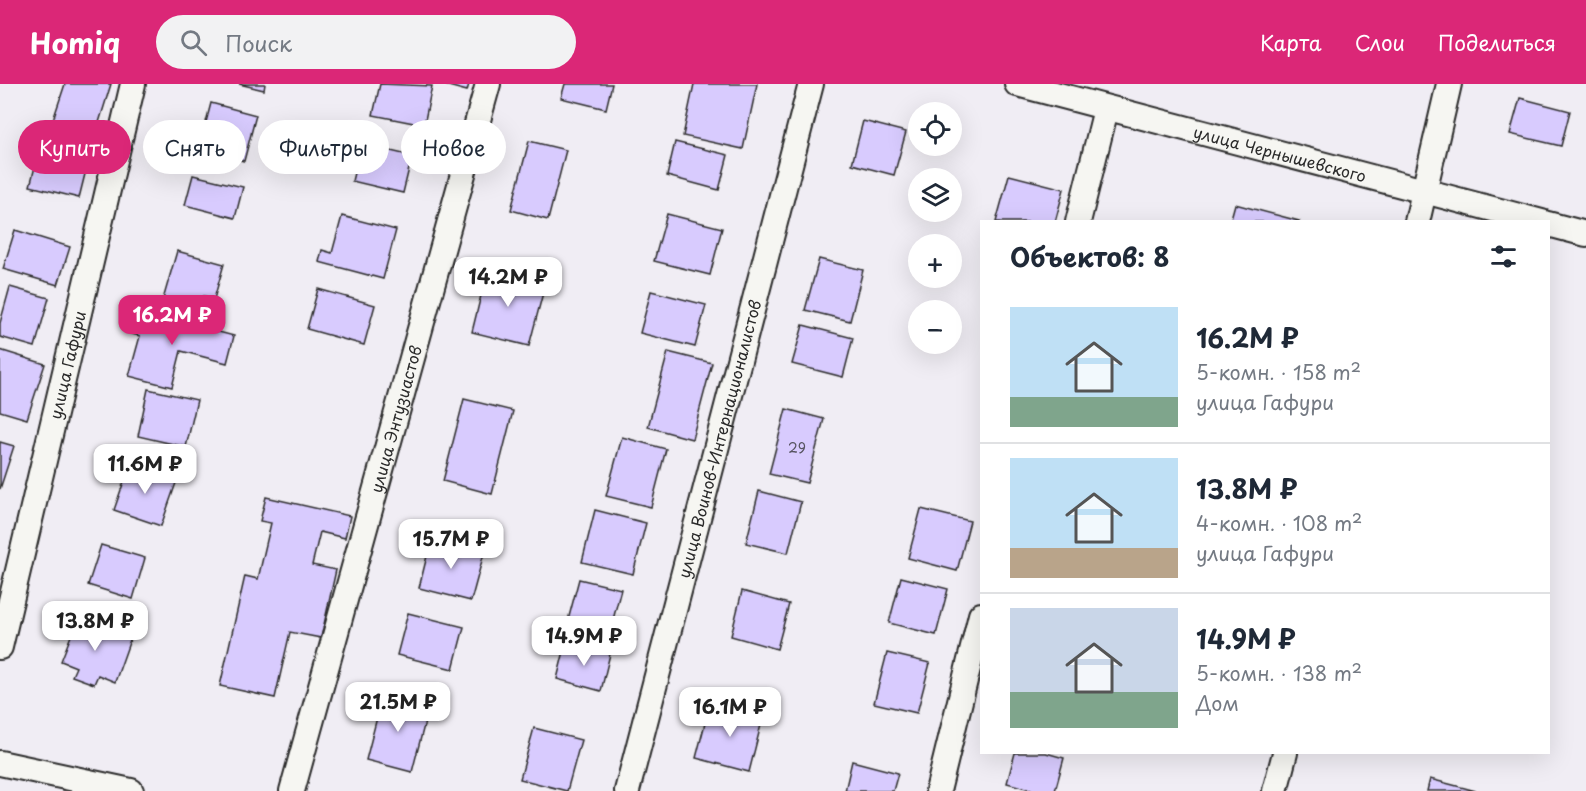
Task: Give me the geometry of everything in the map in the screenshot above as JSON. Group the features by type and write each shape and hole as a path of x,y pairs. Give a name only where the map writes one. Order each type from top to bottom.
{"street":[{"name":"улица Гафури","path":"0,647 134,84"},
{"name":"улица Энтузиастов","path":"292,791 488,84"},
{"name":"улица Воинов-Интернационалистов","path":"627,791 810,84"},
{"name":"улица Чернышевского","path":"1017,84 1534,220"},
{"path":"1418,220 1449,84"},
{"path":"1078,220 1106,108"},
{"path":"1550,225 1586,234"},
{"path":"938,791 980,619"},
{"path":"1275,791 1285,754"},
{"path":"0,763 131,791"}],"building":[{"path":"65,84 111,84 100,120 53,120"},
{"path":"239,84 265,84 264,90"},
{"path":"380,84 432,86 425,120 401,120 373,115"},
{"path":"441,84 469,84 467,91"},
{"path":"565,84 612,84 606,109 561,98"},
{"path":"694,84 757,84 743,149 683,136"},
{"path":"1520,98 1570,111 1561,146 1510,134"},
{"path":"211,103 256,115 246,153 246,120 207,120"},
{"path":"863,121 906,132 894,175 852,164"},
{"path":"529,141 566,150 548,220 511,210"},
{"path":"675,142 728,155 719,190 667,176"},
{"path":"389,151 401,153 401,174 408,174 403,193 352,181 354,174 389,174"},
{"path":"33,174 85,174 79,198 30,186"},
{"path":"193,175 243,187 235,218 185,205"},
{"path":"1009,175 1064,189 1056,220 997,220"},
{"path":"1235,204 1295,220 1231,220"},
{"path":"667,214 722,228 710,275 654,261"},
{"path":"342,216 396,230 383,279 319,262 322,250 332,253"},
{"path":"15,230 70,247 58,285 3,269"},
{"path":"177,251 224,264 214,299 204,296 197,320 160,310"},
{"path":"819,259 863,270 850,321 805,310"},
{"path":"487,271 545,285 529,346 472,332"},
{"path":"10,287 49,298 35,347 0,337 0,323"},
{"path":"318,289 375,305 364,345 307,329"},
{"path":"651,291 706,305 695,347 640,333"},
{"path":"135,310 234,336 227,363 181,351 172,387 129,376 140,336 128,333"},
{"path":"803,325 853,338 843,377 792,364"},
{"path":"0,350 45,364 27,419 0,411"},
{"path":"668,352 712,363 692,439 648,427"},
{"path":"148,389 197,400 186,447 138,436"},
{"path":"464,399 513,411 492,494 443,481"},
{"path":"786,409 824,419 807,483 769,474"},
{"path":"622,437 666,449 651,507 606,496"},
{"path":"0,442 14,446 0,489"},
{"path":"130,464 177,480 161,526 114,510"},
{"path":"759,491 801,502 788,553 746,543"},
{"path":"266,497 350,516 345,538 320,532 312,565 336,570 321,638 290,632 275,698 220,686 245,576 258,579 271,523 260,521"},
{"path":"921,509 970,521 957,571 908,558"},
{"path":"595,510 646,523 633,574 582,562"},
{"path":"431,540 484,553 471,601 419,588"},
{"path":"101,545 145,558 133,599 88,585"},
{"path":"901,577 948,589 936,635 889,623"},
{"path":"579,579 621,589 608,639 566,628"},
{"path":"742,591 789,604 777,649 731,636"},
{"path":"408,613 464,627 453,669 397,655"},
{"path":"78,618 131,637 115,682 98,675 94,684 72,676 76,667 61,661"},
{"path":"566,643 610,654 601,691 557,679"},
{"path":"887,653 930,663 917,713 874,703"},
{"path":"383,694 429,706 412,772 366,760"},
{"path":"710,704 763,717 749,772 696,758"},
{"path":"534,728 581,740 567,791 520,779"},
{"path":"1015,754 1050,754 1064,758 1055,791 1037,791 1007,783"},
{"path":"852,761 898,773 893,791 845,791"},
{"path":"1430,779 1476,791 1427,791"}]}
